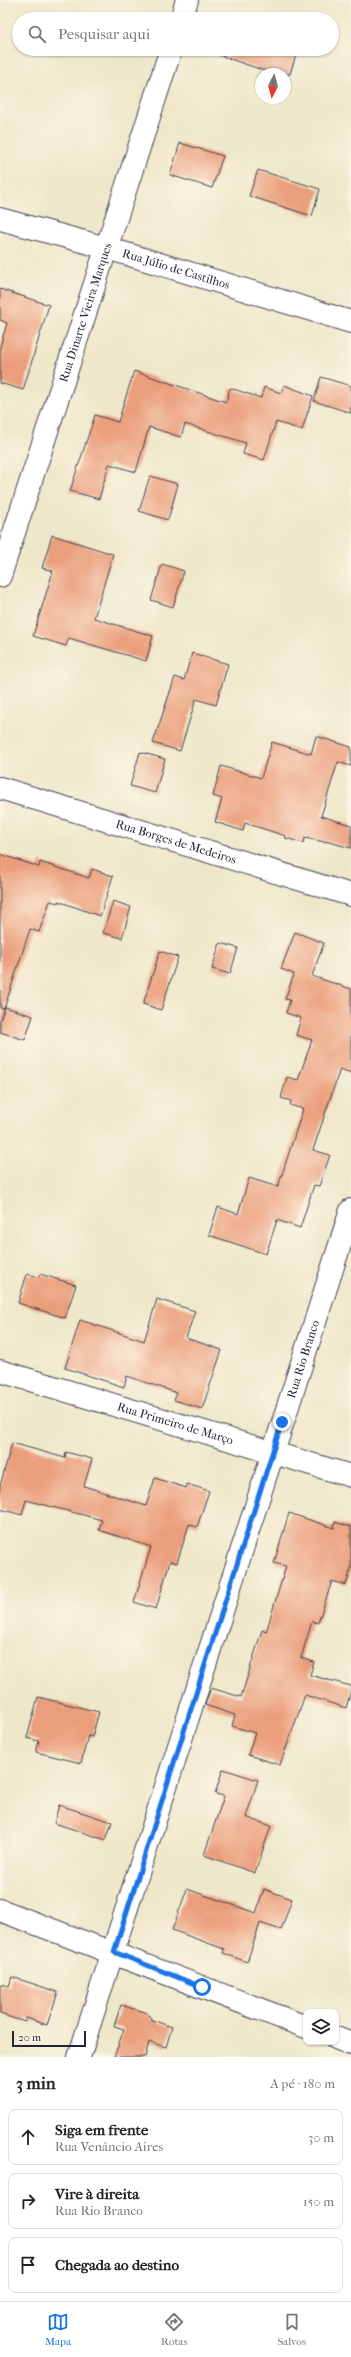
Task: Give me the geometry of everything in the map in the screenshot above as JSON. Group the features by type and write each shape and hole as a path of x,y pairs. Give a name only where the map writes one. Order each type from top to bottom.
{"street":[{"path":"183,12 187,0"},
{"name":"Rua Dinarte Vieira Marques","path":"0,576 169,56"},
{"name":"Rua Júlio de Castilhos","path":"0,219 107,248 351,322"},
{"name":"Rua Borges de Medeiros","path":"0,788 351,895"},
{"name":"Rua Rio Branco","path":"79,2057 114,1952 272,1452 351,1210"},
{"name":"Rua Primeiro de Março","path":"0,1371 351,1476"},
{"path":"0,1910 303,2025"},
{"path":"339,2039 351,2044"}],"building":[{"path":"222,56 296,56 291,71 291,68 257,68"},
{"path":"180,143 223,156 212,188 170,175"},
{"path":"258,170 320,189 312,216 249,196"},
{"path":"0,289 49,305 23,390 0,383 0,347 7,323 0,320"},
{"path":"134,371 226,402 230,388 261,398 264,387 281,393 284,385 313,396 302,430 276,422 264,460 243,454 246,443 185,424 181,437 149,427 136,472 109,464 99,499 70,491 95,415 118,422"},
{"path":"321,377 351,386 351,413 314,401"},
{"path":"150,476 178,484 168,520 139,511"},
{"path":"52,535 113,554 94,618 153,636 146,661 69,638 66,646 33,636 53,571 42,568"},
{"path":"162,564 184,571 173,607 151,600"},
{"path":"192,653 228,664 216,705 196,699 180,751 153,743 175,677 184,680"},
{"path":"316,736 351,747 351,766 338,762 321,816 351,825 351,848 325,841 305,838 303,843 245,823 243,831 215,822 222,799 213,796 221,766 261,778 272,742 311,754"},
{"path":"140,752 165,759 155,793 130,786"},
{"path":"0,854 39,867 40,862 89,878 92,869 113,876 100,916 58,901 58,903 50,901 39,932 30,929 4,1009 0,1008"},
{"path":"113,901 131,907 122,938 103,933"},
{"path":"295,932 324,943 312,976 351,989 351,1073 340,1069 313,1150 330,1155 319,1186 314,1185 300,1228 277,1220 266,1254 209,1235 218,1207 238,1214 249,1178 278,1187 303,1109 290,1105 291,1101 281,1098 287,1077 298,1080 312,1040 296,1035 301,1018 286,1013 290,1000 285,999 294,974 281,969"},
{"path":"220,943 238,948 230,974 212,969"},
{"path":"160,951 178,957 161,1010 143,1004"},
{"path":"5,1007 33,1016 25,1040 0,1032 0,1021"},
{"path":"27,1274 39,1277 40,1274 76,1285 65,1318 18,1303"},
{"path":"157,1299 195,1311 186,1338 222,1350 202,1409 174,1400 177,1393 127,1376 124,1387 65,1368 80,1320 144,1341"},
{"path":"12,1443 65,1458 66,1452 92,1459 84,1486 146,1506 155,1478 186,1488 187,1484 209,1491 197,1527 189,1524 177,1563 170,1561 156,1609 134,1602 151,1547 99,1530 102,1520 26,1500 22,1515 0,1509 0,1486"},
{"path":"289,1513 334,1528 335,1522 351,1527 351,1569 346,1585 332,1581 318,1623 312,1621 301,1658 314,1662 310,1675 351,1686 351,1690 346,1708 305,1695 280,1765 248,1755 255,1733 232,1726 235,1715 205,1705 211,1688 241,1697 262,1630 266,1632 286,1566 274,1563"},
{"path":"38,1697 99,1712 92,1737 88,1736 81,1763 36,1752 39,1741 27,1738"},
{"path":"223,1769 258,1780 246,1817 271,1826 255,1873 204,1855 224,1796 215,1794"},
{"path":"59,1805 112,1822 106,1840 54,1823"},
{"path":"187,1889 256,1913 264,1889 292,1899 281,1930 260,1923 247,1962 223,1953 224,1949 172,1930"},
{"path":"12,1977 58,1992 47,2025 26,2018 25,2022 0,2014 0,1984 9,1986"},
{"path":"121,2005 147,2013 152,2020 172,2027 166,2047 149,2042 145,2057 114,2057 124,2029 114,2026"}],"route":[{"path":"202,1987 114,1952 282,1422"}]}
